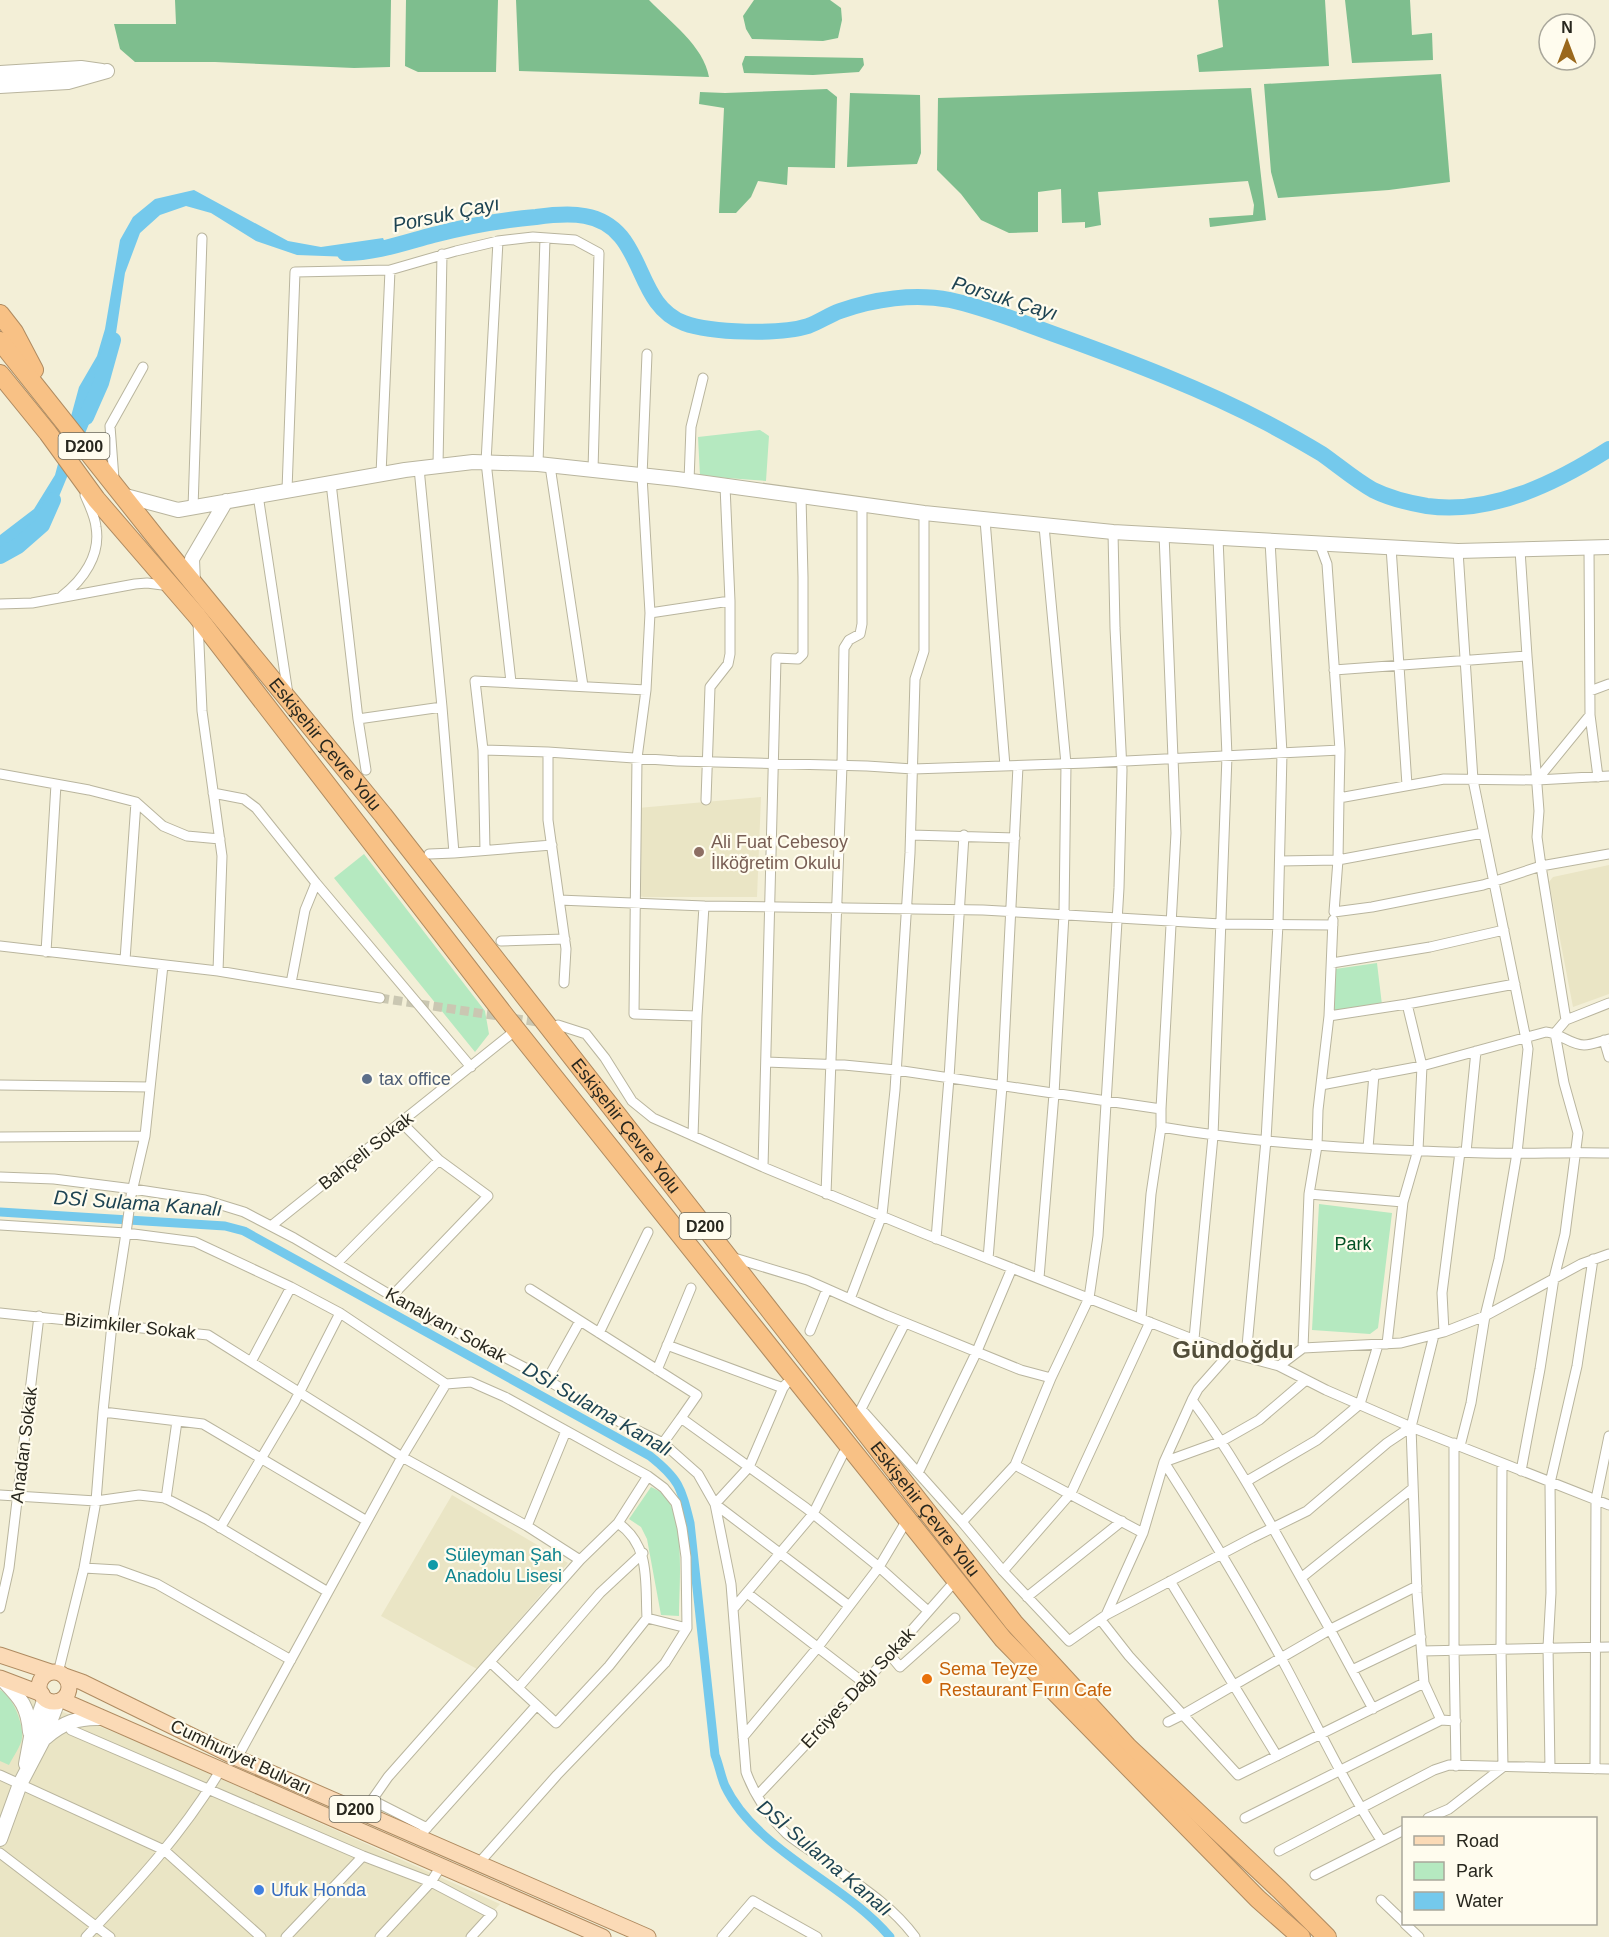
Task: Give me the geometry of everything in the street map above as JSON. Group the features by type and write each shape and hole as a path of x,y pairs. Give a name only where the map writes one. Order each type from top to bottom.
{"highway":[{"path":"0,314 14,332 52,406"},
{"name":"Eskişehir Çevre Yolu","path":"0,341 382,815 1014,1623 1128,1747 1281,1890 1327,1937"},
{"name":"Eskişehir Çevre Yolu","path":"0,374 48,433 96,499 197,616 516,1030 1003,1639 1258,1899 1301,1937"},
{"path":"0,384 48,433"},
{"path":"1281,1890 1344,1937"},
{"path":"1258,1899 1283,1937"}],"main road":[{"name":"Cumhuriyet Bulvarı","path":"0,1655 82,1682 237,1758 423,1832 450,1850 648,1937"},
{"path":"58,1674 69,1689 52,1698 40,1682 43,1677 58,1674"},
{"name":"Cumhuriyet Bulvarı","path":"0,1678 102,1718 603,1937"},
{"path":"441,1866 450,1850"}],"street":[{"path":"0,73 81,68 107,71 68,82 0,86"},
{"path":"287,490 295,272 390,270 442,254 498,241 533,237 575,240 598,253 592,470"},
{"path":"193,508 202,238"},
{"path":"545,238 544,465 583,686"},
{"path":"498,241 486,462 511,682"},
{"path":"438,465 442,254"},
{"path":"381,474 390,270"},
{"path":"647,354 642,476 650,613 646,690 637,758 634,1014 697,1016"},
{"path":"143,367 110,426 119,491 178,510 438,465 486,462 592,470 689,481 862,506 1113,532 1458,551 1609,547"},
{"path":"689,481 691,427 703,378"},
{"path":"419,468 454,853"},
{"path":"59,599 73,588 87,570 96,544 97,528 77,473"},
{"path":"331,483 366,770"},
{"path":"706,800 710,687 728,664 730,601 725,486"},
{"path":"258,495 288,700"},
{"path":"762,1167 776,658 798,659 803,654 804,577 801,497"},
{"path":"193,583 192,559 226,501"},
{"path":"826,1194 842,765 844,648 849,640 860,634 862,624 862,506"},
{"path":"850,1299 882,1215 896,1070 911,835 915,679 924,651 924,513"},
{"path":"984,520 1005,766"},
{"path":"1039,1278 1054,1094 1064,914 1066,764 1044,526"},
{"path":"962,1521 1015,1465 1089,1298 1098,1236 1117,917 1121,761 1114,627 1113,532"},
{"path":"1003,1571 1071,1493 1145,1320 1151,1194 1161,1127 1176,833 1164,534"},
{"path":"1194,1339 1213,1136 1227,756 1218,538"},
{"path":"1246,1357 1266,1140 1280,861 1282,753 1270,541"},
{"path":"1304,1348 1309,1194 1317,1146 1329,1016 1338,860 1340,750 1327,564 1320,545"},
{"path":"1391,547 1407,785"},
{"path":"1589,548 1590,716 1598,777"},
{"path":"1520,550 1539,811 1537,837 1566,1020"},
{"path":"1456,1766 1454,1650 1457,1444 1471,1402 1485,1316 1500,1259 1517,1153 1528,1049 1473,780 1458,551"},
{"path":"0,604 59,599 135,584 171,586"},
{"path":"650,613 730,601"},
{"path":"197,616 202,711 222,856 218,971"},
{"path":"1334,670 1527,656"},
{"path":"485,850 483,750 475,681 646,690"},
{"path":"1590,691 1609,684"},
{"path":"358,719 442,707"},
{"path":"1537,780 1590,716"},
{"path":"483,750 707,762 913,769 1066,764 1340,750"},
{"path":"548,752 548,820 566,949 564,983"},
{"path":"988,1259 1002,1086 1018,766"},
{"path":"0,774 89,790 136,802 163,826 187,836 220,839"},
{"path":"1339,798 1444,779 1537,780 1609,776"},
{"path":"46,952 56,784"},
{"path":"213,793 244,800 256,808 471,1067"},
{"path":"125,960 136,802"},
{"path":"1280,861 1338,860 1484,833"},
{"path":"911,835 1015,838"},
{"path":"936,1239 949,1078 964,835"},
{"path":"429,855 552,845"},
{"path":"1334,912 1493,882 1541,866 1609,854"},
{"path":"291,983 305,910 316,883"},
{"path":"559,900 704,906 958,909 1221,924 1333,926"},
{"path":"693,1136 704,906"},
{"path":"1332,963 1430,947 1504,930"},
{"path":"501,941 565,939"},
{"path":"0,946 218,971 380,998"},
{"path":"58,1674 84,1568 96,1501 112,1324 132,1193 145,1136 163,965"},
{"path":"1329,1016 1407,1005 1515,984"},
{"path":"1555,1033 1566,1020 1609,1003"},
{"path":"1247,1481 1317,1440 1360,1404 1382,1345 1403,1202 1418,1150 1422,1066 1407,1005"},
{"path":"558,1025 586,1034 633,1101 653,1118 762,1167 936,1239 1230,1353 1279,1366 1411,1427 1609,1505"},
{"name":"Bahçeli Sokak","path":"271,1226 516,1030"},
{"path":"1321,1085 1422,1066 1546,1032 1555,1033 1584,1045 1607,1040 1609,1057"},
{"path":"1521,1471 1554,1278 1565,1234 1578,1133 1564,1083 1555,1033"},
{"path":"1441,1720 1424,1683 1412,1490 1411,1427 1439,1334 1442,1293 1476,1051"},
{"path":"766,1062 831,1064 896,1070 1161,1109"},
{"path":"1368,1148 1374,1074"},
{"path":"0,1085 150,1087"},
{"path":"392,1296 488,1196 440,1160 402,1123"},
{"path":"1161,1127 1213,1136 1317,1146 1463,1152 1609,1153"},
{"path":"0,1137 145,1136"},
{"path":"336,1263 440,1160"},
{"name":"Kanalyanı Sokak","path":"0,1177 54,1179 132,1193 204,1200 244,1212 612,1418 663,1443 698,1474 715,1504 733,1609 746,1773 753,1790 786,1834 890,1909 915,1937"},
{"path":"1309,1194 1403,1202"},
{"path":"0,1225 126,1229 195,1242 291,1287 340,1313 446,1384 471,1382 505,1397 648,1476 664,1488 676,1503 686,1557 687,1628 665,1663 557,1775 479,1863"},
{"path":"599,1333 648,1232"},
{"path":"1279,1366 1304,1348 1382,1345 1439,1334 1485,1316 1581,1263 1609,1254"},
{"path":"728,1256 807,1280 905,1323 1022,1370 1052,1378"},
{"path":"1550,1768 1548,1647 1551,1593 1550,1483 1577,1365 1593,1259"},
{"path":"918,1473 976,1351 1012,1268"},
{"path":"251,1362 291,1287"},
{"path":"657,1370 691,1288"},
{"path":"810,1331 827,1288"},
{"path":"530,1289 697,1395 663,1443"},
{"name":"Bizimkiler Sokak","path":"0,1313 208,1335 402,1457 527,1526 580,1560"},
{"path":"220,1528 299,1393 340,1313"},
{"name":"Anadan Sokak","path":"0,1608 9,1568 19,1496 39,1316"},
{"path":"547,1380 580,1321"},
{"path":"905,1323 861,1409 962,1521 1003,1571 1069,1641 1103,1617 1307,1511 1387,1443 1411,1427"},
{"path":"667,1345 785,1385 749,1467 715,1504 849,1605"},
{"path":"1103,1617 1143,1533 1164,1462 1192,1400 1198,1389 1230,1353"},
{"path":"1164,1462 1222,1441 1259,1420 1306,1380"},
{"path":"237,1758 402,1457 446,1384"},
{"path":"1192,1400 1247,1481 1331,1629 1373,1709"},
{"path":"104,1413 203,1424 367,1521"},
{"path":"681,1418 813,1514 879,1567 928,1611"},
{"path":"166,1499 177,1421"},
{"path":"527,1526 566,1431"},
{"path":"1595,1769 1596,1499 1609,1436"},
{"path":"733,1609 813,1514 843,1454"},
{"path":"1164,1462 1222,1554 1281,1657 1360,1809 1381,1840"},
{"path":"1502,1464 1500,1648 1503,1767"},
{"path":"1015,1465 1143,1533"},
{"path":"536,1706 423,1832 372,1800 388,1777 580,1560 618,1523 648,1476"},
{"path":"1301,1578 1412,1490"},
{"path":"0,1495 96,1501 140,1495 166,1499 220,1528 328,1593"},
{"path":"743,1737 818,1647 879,1567 907,1520"},
{"path":"1027,1597 1122,1521"},
{"path":"490,1662 556,1722 609,1666 647,1618 643,1553 628,1530 618,1523"},
{"path":"518,1688 600,1593 643,1553"},
{"path":"84,1568 118,1570 157,1584 291,1660"},
{"name":"Erciyes Dağı Sokak","path":"758,1795 890,1655 956,1580"},
{"path":"1170,1581 1277,1756"},
{"path":"1168,1722 1331,1629 1417,1586"},
{"path":"747,1593 864,1683"},
{"path":"1103,1617 1129,1656 1238,1775 1424,1683"},
{"path":"647,1618 687,1628"},
{"path":"890,1655 900,1667 955,1618"},
{"path":"1352,1670 1420,1637"},
{"path":"1422,1651 1609,1647"},
{"path":"0,1678 21,1698 37,1738"},
{"path":"0,1839 52,1698"},
{"path":"37,1738 68,1722 102,1718"},
{"path":"1245,1818 1441,1720 1456,1721"},
{"path":"71,1730 363,1856 431,1882 492,1914 471,1937"},
{"path":"1279,1851 1434,1770 1449,1766 1609,1769"},
{"path":"1430,1817 1449,1809 1503,1767"},
{"path":"86,1937 164,1850 220,1769"},
{"path":"0,1775 22,1778 164,1850 261,1937"},
{"path":"1315,1875 1402,1831"},
{"path":"0,1853 110,1937"},
{"path":"286,1937 363,1856"},
{"path":"380,1937 431,1882 441,1866"},
{"path":"1381,1900 1402,1921"},
{"path":"722,1937 753,1901 817,1937"},
{"path":"1406,1925 1419,1937"}],"shaded area":[{"name":"Ali Fuat Cebesoy İlköğretim Okulu","path":"761,797 757,897 639,896 638,808"},
{"path":"1609,865 1609,994 1573,1007 1549,882 1553,877"},
{"path":"452,1495 568,1563 477,1669 381,1616"},
{"path":"0,1687 146,1745 500,1904 469,1937 0,1937"}],"green space":[{"path":"175,0 391,0 390,67 135,62 120,49 114,24 176,24"},
{"path":"406,0 498,0 496,72 418,72 405,66"},
{"path":"516,0 649,0 693,45 706,66 709,77 519,71"},
{"path":"754,0 830,0 841,8 842,20 838,38 823,41 752,39 746,29 743,16"},
{"path":"1218,0 1325,0 1329,66 1199,72 1197,55 1223,47"},
{"path":"1345,0 1410,0 1412,35 1432,33 1433,60 1352,63"},
{"path":"745,56 863,58 864,65 859,72 813,75 744,73 742,64"},
{"path":"1441,74 1450,182 1389,190 1278,198 1271,172 1264,84"},
{"path":"1251,88 1266,220 1210,227 1209,218 1253,215 1254,205 1248,181 1098,192 1101,225 1085,228 1085,222 1062,223 1061,189 1038,192 1038,232 1009,233 981,220 961,194 937,170 938,98"},
{"path":"827,89 837,97 835,168 788,167 787,185 758,181 751,197 736,213 719,213 724,108 699,104 700,92"},
{"path":"850,93 920,95 921,153 917,164 847,167"},
{"path":"760,430 769,436 766,481 700,476 698,437"},
{"path":"364,854 485,1011 489,1034 475,1052 334,878"},
{"path":"1377,963 1382,1005 1333,1015 1335,969"},
{"name":"Park","path":"1319,1204 1392,1213 1378,1328 1370,1334 1312,1330"},
{"path":"651,1487 663,1494 675,1518 680,1552 679,1616 661,1615 647,1539 641,1527 629,1519"},
{"path":"0,1690 13,1704 22,1732 20,1744 9,1765 0,1761"}],"water":[{"path":"194,190 288,241 321,247 383,238 387,247 351,257 297,255 256,241 211,213 186,206 160,215 140,233 125,273 113,353 98,379 91,419 53,511 31,534 0,551 0,535 34,509 55,475 79,387 97,356 105,329 120,240 133,217 155,199"}],"waterway":[{"name":"Porsuk Çayı","path":"345,253 379,249 484,224 573,215 585,216 605,223 619,235 630,250 655,300 667,313 684,323 696,326 728,331 781,331 808,326 840,311 880,300 908,297 950,300 1020,322 1192,387 1295,438 1373,490 1399,500 1427,506 1451,508 1475,506 1522,494 1567,474 1609,449"},
{"name":"Porsuk Çayı","path":"86,417 101,383 113,340"},
{"name":"Porsuk Çayı","path":"0,556 18,546 42,525 53,500"},
{"name":"DSİ Sulama Kanalı","path":"0,1212 225,1226 244,1231 650,1456 667,1471 678,1485 690,1523 715,1755 725,1786 739,1809 758,1829 779,1848 850,1900 890,1937"}],"tunnel":[{"path":"380,998 544,1023"}],"place":[{"name":"Ali Fuat Cebesoy İlköğretim Okulu","path":"699,852"},
{"name":"tax office","path":"367,1079"},
{"name":"Süleyman Şah Anadolu Lisesi","path":"433,1565"},
{"name":"Sema Teyze Restaurant Fırın Cafe","path":"927,1679"},
{"name":"Ufuk Honda","path":"259,1890"}],"district":[{"name":"Gündoğdu","path":"1233,1350"}]}
